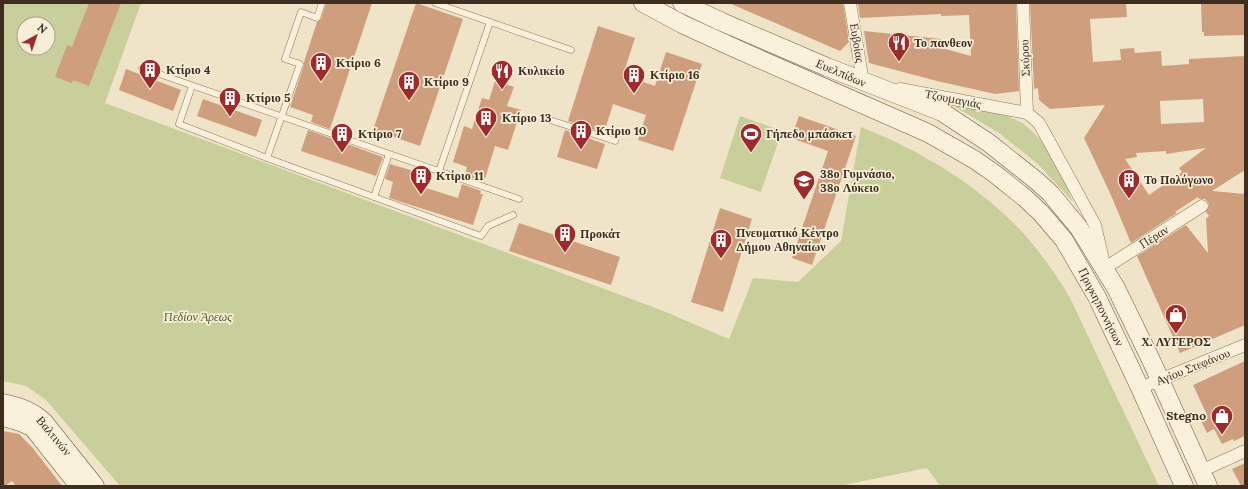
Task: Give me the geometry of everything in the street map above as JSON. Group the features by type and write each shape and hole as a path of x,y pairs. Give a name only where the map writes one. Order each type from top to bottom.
{"main road":[{"name":"Ευελπίδων","path":"643,3 682,24 741,51 928,133 975,160"},
{"name":"Ευελπίδων","path":"688,4 863,82 942,112 989,142"},
{"name":"Πριγκηποννήσων","path":"989,142 1051,194 1079,228 1105,268 1128,310 1204,478"},
{"name":"Πριγκηποννήσων","path":"975,160 995,174 1041,212 1064,240 1098,297 1184,486"},
{"name":"Βαλτινών","path":"3,403 29,410 44,422 95,486"},
{"name":"Βαλτινών","path":"3,417 23,422 32,428 78,486"}],"street":[{"name":"Ευβοίας","path":"850,3 863,82"},
{"name":"Σκύρου","path":"1023,3 1027,114"},
{"name":"Ευελπίδων","path":"682,24 688,4"},
{"name":"Τζουμαγιάς","path":"863,82 1027,114 1039,123"},
{"name":"Πριγκηποννήσων","path":"1039,123 1095,225 1105,268"},
{"name":"Πέραν","path":"1105,268 1202,206"},
{"name":"Αγίου Στεφάνου","path":"1140,388 1245,345"},
{"path":"1204,478 1245,451"}],"lane":[{"path":"268,158 300,64 285,59 301,12 317,18 322,3"},
{"path":"435,3 571,50"},
{"path":"439,171 490,22"},
{"path":"142,68 519,199"},
{"path":"192,86 179,124 481,236 488,226 513,215"},
{"path":"547,119 615,141"},
{"path":"374,197 389,154"}],"green space":[{"name":"Πεδίον Άρεως","path":"3,3 141,3 105,103 661,310 729,339 753,278 798,282 841,241 861,127 884,137 930,160 974,189 1013,222 1041,254 1070,298 1159,486 940,486 927,468 839,486 120,486 46,400 26,386 3,381"},
{"path":"947,102 996,111 1023,123 1041,140 1056,160 1073,202 1038,164 999,133"},
{"name":"Γήπεδο μπάσκετ","path":"740,116 782,131 761,192 720,178"}],"building":[{"path":"89,3 121,3 89,86 73,80 72,83 55,77 67,45 72,47"},
{"name":"Κτίριο 6","path":"326,3 372,3 330,129 311,122 313,115 290,107 317,22 321,19"},
{"name":"Κτίριο 9","path":"416,3 463,19 420,146 373,130"},
{"path":"729,3 843,3 849,42 840,51"},
{"path":"858,3 1016,3 1019,91 995,94 937,81 869,63 864,31 942,39 942,48 971,56 969,15 941,16 941,14 860,18"},
{"path":"1030,3 1126,3 1127,17 1090,19 1093,62 1121,60 1120,49 1134,48 1135,53 1161,51 1162,66 1189,64 1189,59 1245,56 1245,170 1212,191 1245,194 1245,325 1180,353 1137,256 1186,225 1208,253 1206,219 1209,216 1206,212 1209,206 1208,202 1205,199 1199,199 1198,197 1175,212 1177,213 1131,243 1110,193 1084,138 1105,105 1050,109 1039,100 1038,88 1034,89","holes":["1203,99 1204,122 1161,124 1160,101","1206,148 1179,168 1182,172 1149,195 1125,159 1137,157 1136,153 1166,151 1166,154"]},
{"path":"1201,3 1245,3 1245,35 1204,36 1204,32 1202,32"},
{"name":"Κτίριο 16","path":"598,26 635,38 623,75 655,86 666,52 702,64 673,151 638,140 646,115 613,104 604,133 568,121"},
{"name":"Κτίριο 4","path":"126,69 181,90 173,111 119,90"},
{"name":"Κτίριο 13","path":"495,81 514,87 507,106 521,110 508,150 495,146 484,182 465,175 467,167 453,162 464,126 472,129 482,98 489,100"},
{"name":"Κτίριο 5","path":"203,99 262,120 256,137 197,116"},
{"path":"799,116 856,136 812,265 792,258 828,151 791,138"},
{"name":"Κτίριο 7","path":"308,130 383,157 376,176 301,151"},
{"name":"Κτίριο 10","path":"565,130 605,144 597,169 557,157"},
{"name":"Κτίριο 11","path":"390,164 417,172 413,184 458,198 462,184 481,191 480,194 483,194 473,225 389,198 393,182 385,179"},
{"name":"Πνευματικό Κέντρο Δήμου Αθηναίων","path":"720,208 752,219 723,312 691,302"},
{"name":"Προκάτ","path":"519,223 620,257 611,285 509,251"},
{"path":"1245,361 1245,436 1222,444 1214,429 1207,433 1200,419 1207,415 1193,385"},
{"path":"3,431 19,434 32,447 62,486 16,486 12,481 3,486"},
{"path":"1245,463 1245,486 1241,486 1232,469"}],"place":[{"name":"Το πανθεον","path":"899,62"},
{"name":"Κτίριο 6","path":"321,82"},
{"name":"Κτίριο 4","path":"150,90"},
{"name":"Κυλικείο","path":"502,90"},
{"name":"Κτίριο 16","path":"634,94"},
{"name":"Κτίριο 9","path":"409,102"},
{"name":"Κτίριο 5","path":"230,118"},
{"name":"Κτίριο 13","path":"486,138"},
{"name":"Κτίριο 10","path":"581,150"},
{"name":"Κτίριο 7","path":"342,154"},
{"name":"Γήπεδο μπάσκετ","path":"751,154"},
{"name":"Κτίριο 11","path":"421,196"},
{"name":"38ο Γυμνάσιο, 38ο Λύκειο","path":"804,200"},
{"name":"Το Πολύγωνο","path":"1129,200"},
{"name":"Προκάτ","path":"565,254"},
{"name":"Πνευματικό Κέντρο Δήμου Αθηναίων","path":"721,260"},
{"name":"Χ. ΛΥΓΕΡΟΣ","path":"1176,334"},
{"name":"Stegno","path":"1222,436"}]}
